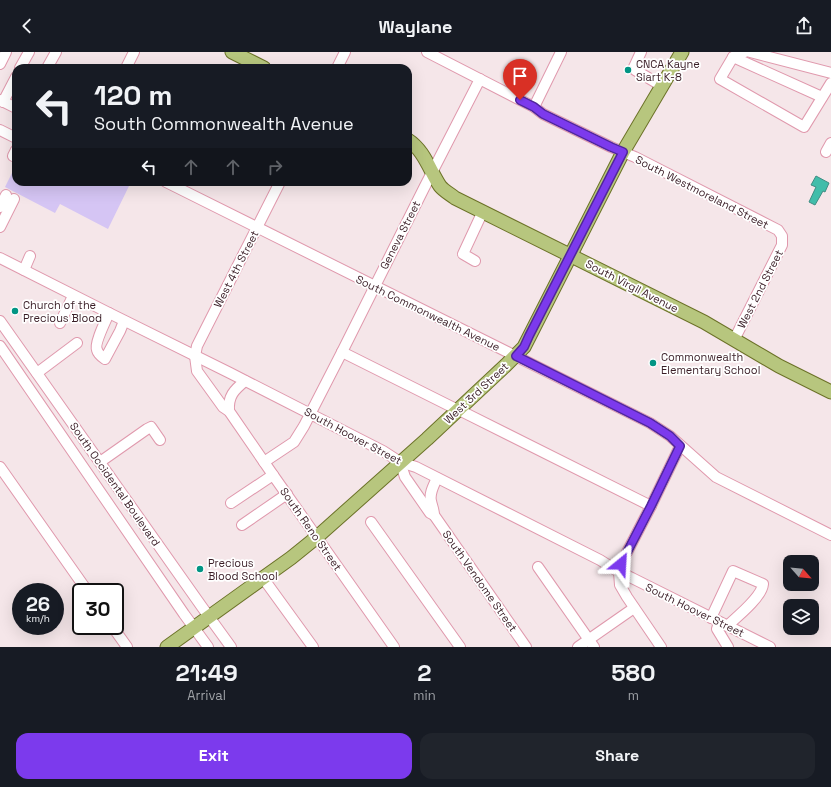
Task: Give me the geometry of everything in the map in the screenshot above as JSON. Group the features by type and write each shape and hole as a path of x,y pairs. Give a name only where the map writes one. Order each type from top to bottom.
{"main road":[{"path":"232,52 256,64"},
{"name":"West 3rd Street","path":"167,647 264,578 317,537 458,410 524,347 623,152 682,52"},
{"name":"South Virgil Avenue","path":"412,143 417,147 441,187 448,193 704,322 779,366 831,392"}],"street":[{"path":"0,64 6,52"},
{"path":"22,64 29,52"},
{"path":"49,64 56,52"},
{"path":"128,64 134,52"},
{"path":"339,64 345,52"},
{"name":"South Westmoreland Street","path":"427,52 534,107 543,114 604,144 637,158 778,230 782,236"},
{"path":"534,107 562,52"},
{"path":"641,52 634,67 635,70 662,86"},
{"path":"745,52 733,57 720,79 804,127 831,83"},
{"path":"750,52 831,72"},
{"path":"733,57 822,97"},
{"name":"Geneva Street","path":"264,462 294,442 310,414 480,79"},
{"path":"12,84 2,101 12,106"},
{"path":"0,130 12,136"},
{"name":"South Commonwealth Avenue","path":"174,186 650,423 670,436 716,477 831,535"},
{"name":"West 4th Street","path":"195,356 198,346 278,186"},
{"path":"0,207 10,197 0,227"},
{"path":"475,261 463,254 484,211"},
{"name":"West 2nd Street","path":"734,340 782,245 782,236"},
{"path":"24,270 30,256"},
{"name":"South Hoover Street","path":"0,258 388,453 400,462 416,467 600,560 619,572 770,647"},
{"path":"0,266 11,264"},
{"path":"60,323 74,296"},
{"path":"109,313 96,346 97,351 105,359 124,321"},
{"name":"South Occidental Boulevard","path":"0,321 231,647"},
{"path":"21,376 35,370 77,343"},
{"name":"South Occidental Boulevard","path":"0,346 208,647"},
{"path":"342,352 651,506"},
{"path":"11,361 23,353"},
{"name":"South Reno Street","path":"195,356 198,371 223,407 229,411 394,647"},
{"path":"229,411 229,404 235,389 245,381"},
{"path":"56,426 68,416"},
{"path":"100,462 151,427 160,440"},
{"path":"65,440 78,431"},
{"path":"661,647 620,585 619,572 624,558 680,446"},
{"name":"South Vendome Street","path":"400,462 405,477 430,513 434,515 526,647"},
{"path":"0,467 82,583"},
{"path":"231,502 273,475"},
{"path":"434,515 435,512 430,500 437,478"},
{"path":"98,489 112,480"},
{"path":"242,525 287,494"},
{"path":"109,505 123,496"},
{"path":"371,522 460,647"},
{"path":"144,555 158,545"},
{"path":"153,569 168,559"},
{"path":"538,567 592,643"},
{"path":"719,622 749,606 761,592 764,586 763,584 734,571 719,622 717,629 728,647"},
{"path":"264,578 313,647"},
{"path":"578,647 592,643 634,608"},
{"path":"118,635 127,647"}],"shaded area":[{"path":"12,173 12,186 129,186 108,229 60,204 55,213 5,187"},
{"path":"816,176 829,183 825,192 823,191 815,205 809,202 816,187 811,185"}],"place":[{"name":"CNCA Kayne Siart K-8","path":"628,70"},
{"name":"Church of the Precious Blood","path":"15,311"},
{"name":"Commonwealth Elementary School","path":"653,363"},
{"name":"Precious Blood School","path":"200,569"}],"route":[{"path":"520,100 534,107 543,114 623,152 524,347 516,356 650,423 670,436 680,446 621,564"}]}
